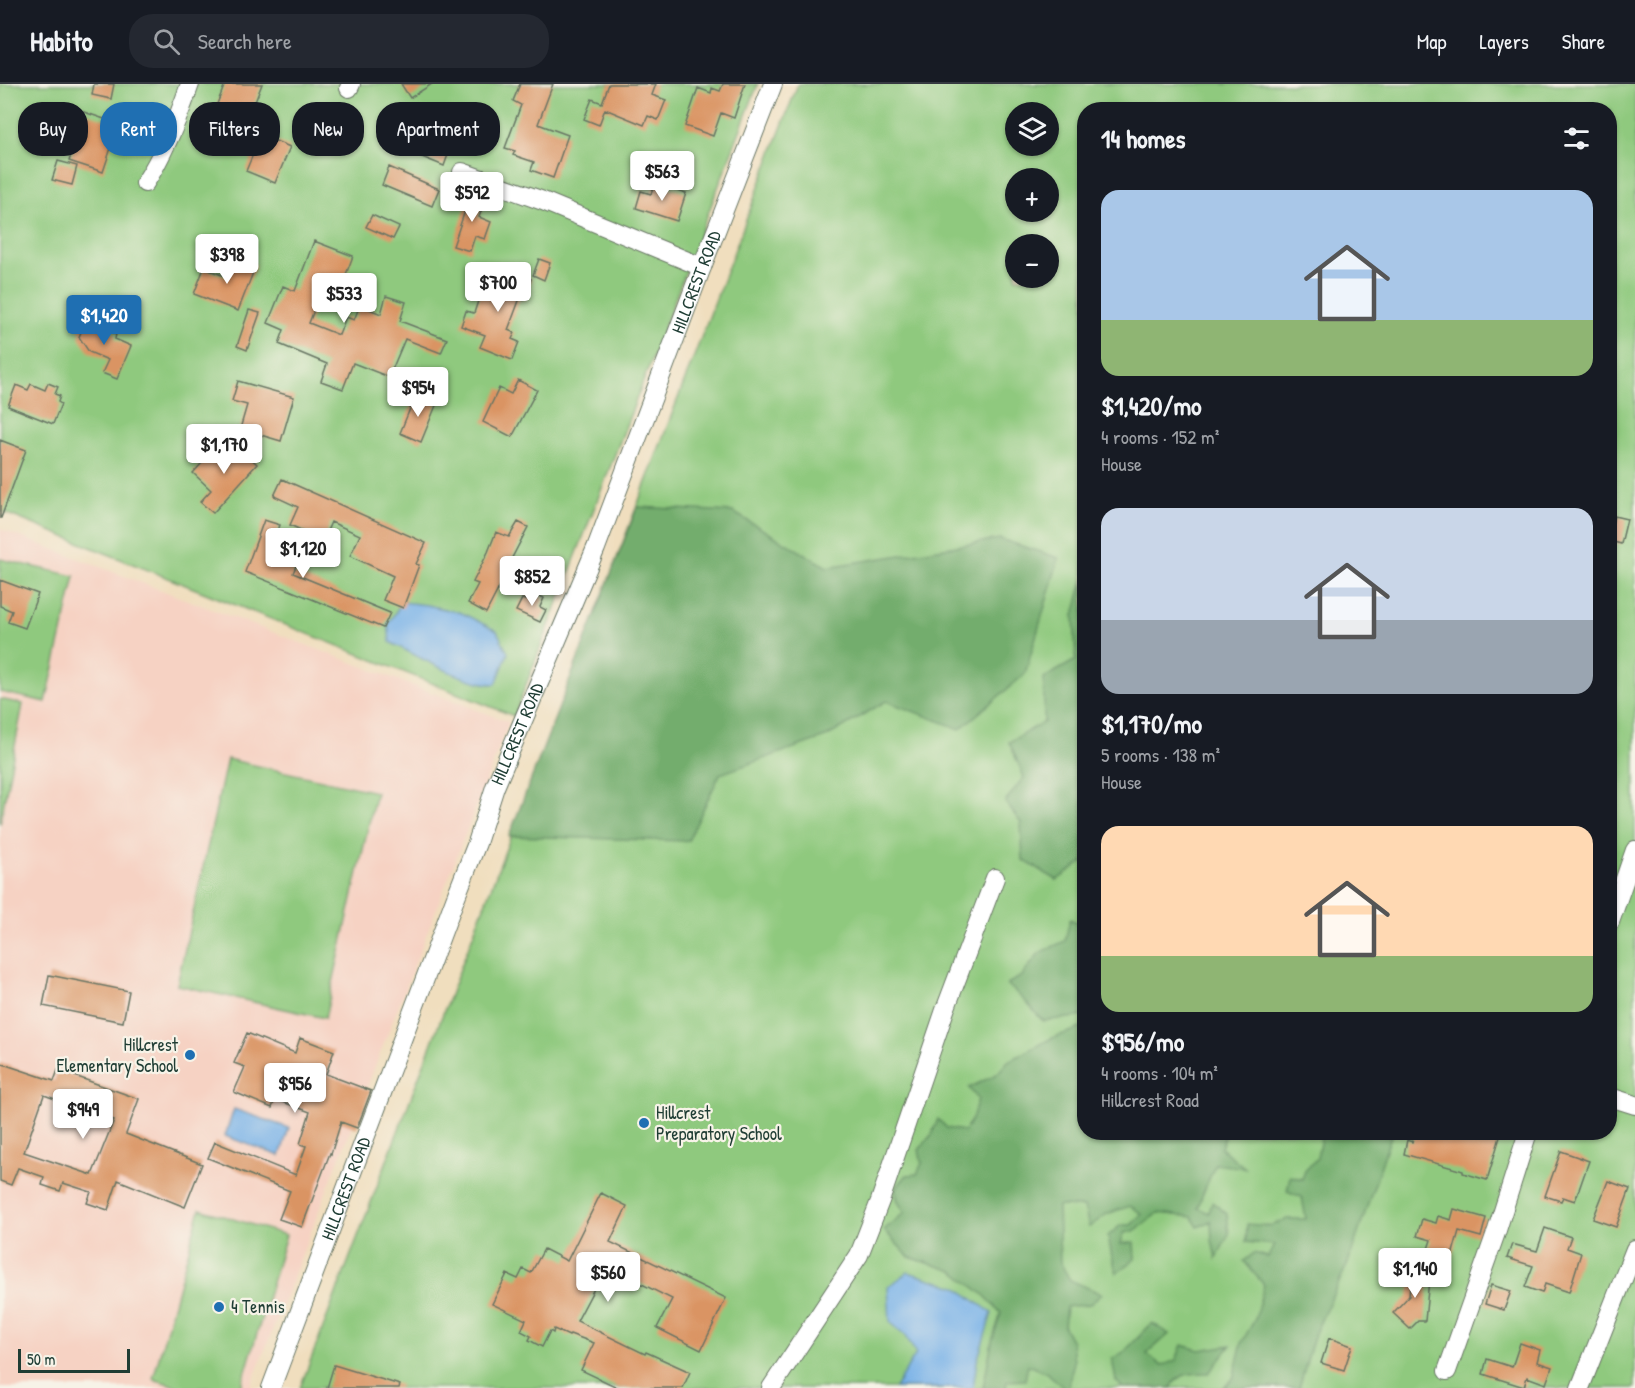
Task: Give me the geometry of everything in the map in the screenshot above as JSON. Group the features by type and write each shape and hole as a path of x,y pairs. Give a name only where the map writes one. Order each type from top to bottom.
{"street":[{"path":"145,183 159,161 190,84"},
{"name":"HILLCREST ROAD","path":"271,1388 454,898 477,843 495,787 596,548 773,84"},
{"path":"462,172 543,201 702,267"},
{"path":"1617,902 1635,850"},
{"path":"771,1388 859,1255 880,1201 945,1011 995,878"},
{"path":"1617,1099 1635,1105"},
{"path":"1447,1371 1497,1230 1525,1140"},
{"path":"1580,1388 1635,1249"}],"shaded area":[{"name":"Hillcrest Elementary School","path":"0,529 509,722 250,1388 0,1388"}],"green space":[{"path":"0,84 758,84 514,716 0,511"},
{"path":"798,84 1635,84 1635,1388 300,1388"},
{"path":"637,507 733,512 827,567 1000,539 1059,558 1025,674 960,729 886,701 828,736 720,774 688,841 509,836"},
{"path":"0,559 75,576 46,702 0,692"},
{"path":"1077,604 1077,866 1057,880 1023,860 1021,823 1005,802 1024,777 1009,742 1044,722 1044,678 1076,660 1074,615"},
{"path":"0,699 23,704 0,824"},
{"path":"227,759 376,792 325,1018 177,985"},
{"path":"1070,919 1077,922 1077,1017 1043,1021 1007,984 1022,976 1039,953 1065,941"},
{"path":"1077,1029 1077,1140 1224,1140 1221,1148 1245,1168 1215,1164 1198,1208 1209,1213 1212,1202 1227,1214 1229,1234 1216,1259 1211,1221 1198,1227 1192,1217 1158,1213 1134,1231 1124,1233 1121,1244 1134,1242 1135,1259 1117,1273 1108,1236 1121,1225 1131,1225 1142,1214 1130,1206 1107,1214 1089,1227 1084,1207 1058,1206 1060,1262 1070,1280 1102,1294 1090,1304 1066,1307 1064,1327 1072,1342 1074,1362 1068,1388 1047,1373 1028,1365 1025,1380 1007,1381 1006,1388 983,1388 992,1341 1001,1313 984,1295 953,1271 909,1257 884,1230 905,1212 898,1202 895,1189 907,1175 917,1174 922,1163 919,1150 932,1134 938,1119 947,1128 964,1131 972,1119 978,1099 969,1088 997,1074 1008,1061 1052,1038"},
{"path":"1321,1140 1390,1140 1348,1263 1315,1333 1299,1388 1223,1388 1233,1379 1242,1342 1255,1319 1264,1285 1244,1261 1254,1253 1268,1257 1274,1245 1246,1242 1247,1224 1270,1226 1287,1219 1306,1219 1302,1197 1287,1191 1290,1176 1302,1179 1305,1171 1317,1158"},
{"name":"4 Tennis","path":"200,1209 286,1235 241,1388 182,1388 153,1379"},
{"path":"1152,1323 1169,1334 1147,1354 1162,1366 1176,1360 1182,1345 1200,1350 1231,1345 1209,1373 1182,1376 1171,1388 1123,1388 1116,1381 1112,1359 1124,1352"}],"water":[{"path":"402,602 462,613 497,631 508,653 496,684 457,675 390,642 388,624"},
{"path":"234,1109 289,1128 280,1156 225,1136"},
{"path":"908,1272 956,1287 992,1313 977,1361 973,1388 895,1388 916,1354 906,1336 890,1322 888,1287"}],"building":[{"path":"94,84 114,84 111,99 92,95"},
{"path":"225,84 262,84 255,102 218,102"},
{"path":"401,84 432,84 410,98"},
{"path":"520,84 553,84 538,124 568,135 553,178 531,170 534,162 513,155 515,151 505,148 521,105 513,101"},
{"path":"609,84 656,84 652,95 666,100 658,120 648,116 644,125 605,109 599,125 584,119 592,99 602,103"},
{"path":"723,84 745,84 734,118 721,113 713,136 685,126 698,88 711,93 712,88 720,91"},
{"path":"88,113 100,118 100,156 108,156 103,172 69,161 71,156 88,156"},
{"path":"280,143 290,147 275,183 246,171 252,156 280,156"},
{"path":"420,156 448,156 444,166"},
{"path":"58,161 77,166 72,185 52,180"},
{"path":"389,167 439,189 432,206 382,185"},
{"path":"655,183 686,193 677,221 636,208 641,191 651,194"},
{"path":"472,190 487,195 479,217 491,222 485,239 475,236 470,251 453,246"},
{"path":"372,215 399,227 393,239 366,227"},
{"path":"314,241 353,256 342,285 326,279 309,323 339,335 346,317 354,320 360,305 381,314 386,296 406,302 400,321 447,339 441,353 405,339 389,377 353,363 343,389 321,381 327,364 279,344 284,330 268,323 283,286 295,291"},
{"path":"235,257 256,265 238,311 194,294 204,268 227,277"},
{"path":"539,259 550,263 544,280 533,275"},
{"path":"496,269 510,275 511,272 531,279 524,300 520,298 508,330 515,333 512,339 519,342 512,360 480,347 485,335 461,326 466,311 474,313 481,292 487,294"},
{"path":"249,310 260,313 247,350 237,346"},
{"path":"87,317 109,326 107,330 116,334 115,339 131,346 117,379 102,373 108,360 89,352 79,337 82,319 86,320"},
{"path":"518,380 537,390 512,437 483,422 499,388 511,394"},
{"path":"238,381 294,397 281,441 240,429 247,405 232,401"},
{"path":"48,383 58,387 55,394 60,396 58,402 61,404 53,424 8,406 16,385 28,390 31,384 45,390"},
{"path":"416,394 437,403 421,442 400,433"},
{"path":"0,440 26,450 1,518 0,518"},
{"path":"234,443 257,464 213,513 200,502 211,490 193,473 211,453 219,460"},
{"path":"282,479 426,543 416,564 419,565 403,608 383,600 393,576 350,556 360,535 331,522 323,540 290,525 298,507 274,496"},
{"path":"1617,517 1627,519 1621,544 1617,543"},
{"path":"264,520 280,525 272,548 299,559 293,573 390,613 383,628 245,572"},
{"path":"518,522 528,527 486,613 468,603 478,584 473,582 496,532 509,537"},
{"path":"0,580 38,594 25,628 8,622 12,611 0,606"},
{"path":"529,591 544,598 540,607 546,610 540,622 516,611"},
{"path":"49,975 129,991 123,1022 43,1006"},
{"path":"247,1033 295,1053 300,1038 334,1051 326,1074 371,1091 357,1128 341,1122 302,1227 279,1219 290,1191 208,1158 215,1142 296,1175 306,1146 300,1144 310,1112 275,1099 272,1108 234,1092 245,1067 234,1063"},
{"path":"0,1063 54,1081 58,1070 139,1099 126,1134 202,1164 185,1207 118,1180 108,1210 87,1203 91,1192 63,1183 60,1191 42,1185 44,1177 18,1168 11,1185 0,1181","holes":["44,1095 114,1120 92,1175 24,1152"]},
{"path":"1407,1140 1412,1142 1413,1140 1499,1140 1487,1180 1404,1154"},
{"path":"1561,1151 1589,1161 1575,1201 1563,1197 1561,1201 1545,1196"},
{"path":"1608,1181 1630,1189 1616,1227 1593,1219"},
{"path":"601,1193 627,1206 610,1242 726,1298 701,1350 657,1328 672,1299 606,1266 577,1321 645,1354 646,1352 690,1372 683,1388 619,1388 581,1370 594,1343 554,1329 553,1333 550,1331 542,1347 529,1340 531,1336 521,1331 526,1320 492,1304 507,1274 518,1279 523,1269 531,1273 544,1249 567,1261"},
{"path":"1454,1209 1486,1218 1481,1237 1459,1231 1452,1256 1428,1249 1431,1240 1417,1236 1422,1219 1436,1223 1438,1216 1451,1220"},
{"path":"1545,1228 1571,1237 1567,1248 1581,1253 1569,1292 1545,1284 1542,1293 1525,1287 1533,1266 1507,1258 1512,1244 1537,1251"},
{"path":"1412,1267 1430,1269 1425,1321 1418,1321 1410,1329 1393,1313 1409,1296"},
{"path":"1491,1285 1511,1291 1504,1310 1485,1304"},
{"path":"1329,1338 1352,1346 1344,1370 1321,1363"},
{"path":"1520,1343 1540,1350 1537,1362 1552,1367 1546,1384 1527,1377 1524,1387 1483,1374 1487,1359 1512,1367"},
{"path":"334,1365 400,1385 399,1388 327,1388"}],"place":[{"name":"Hillcrest Elementary School","path":"190,1055"},
{"name":"Hillcrest Preparatory School","path":"644,1123"},
{"name":"4 Tennis","path":"219,1307"}]}
